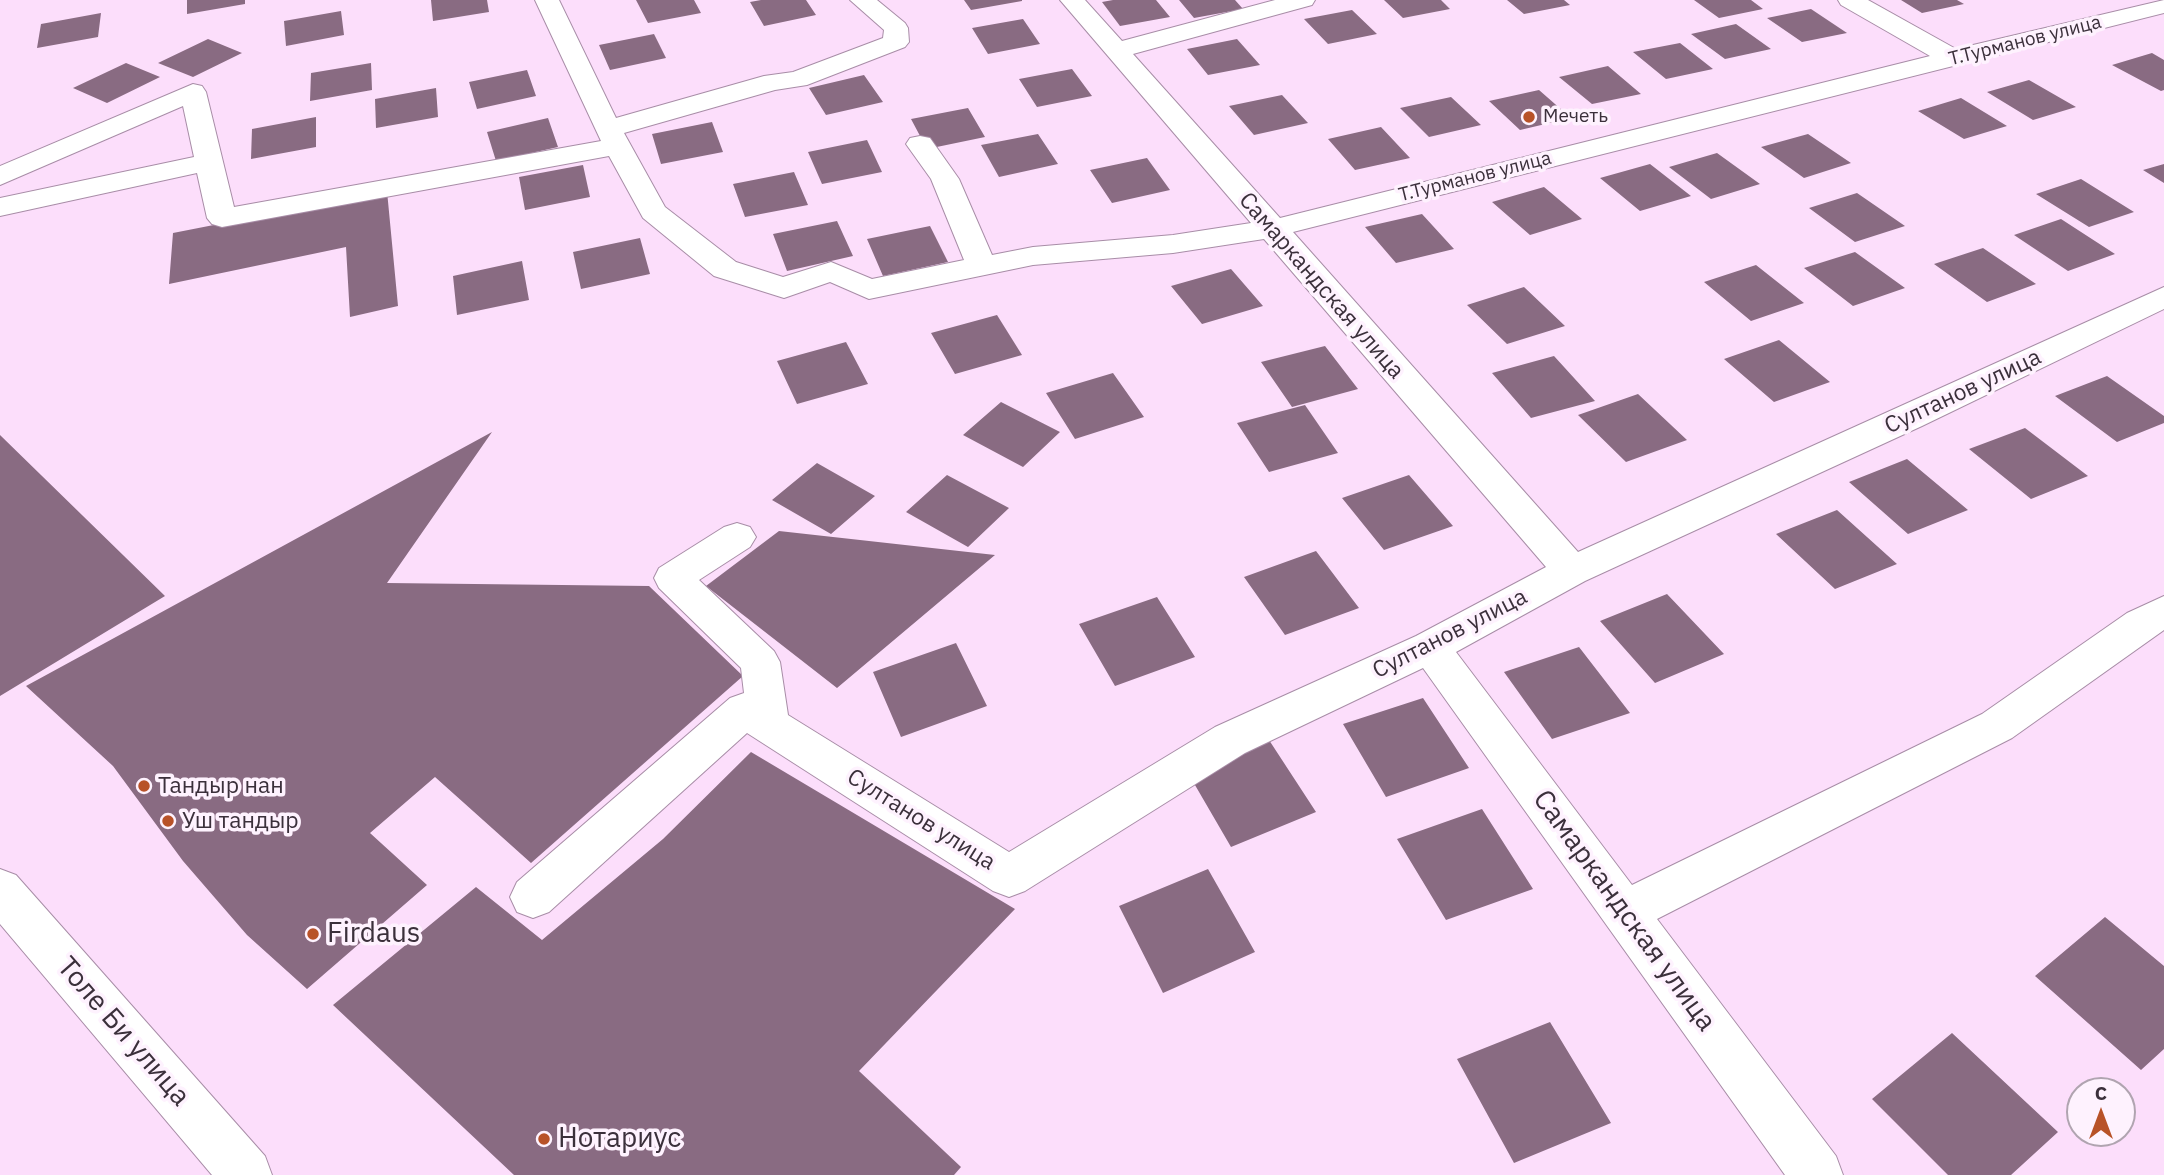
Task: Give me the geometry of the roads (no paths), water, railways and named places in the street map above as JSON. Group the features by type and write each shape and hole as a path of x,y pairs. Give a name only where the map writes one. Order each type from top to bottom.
{"street":[{"path":"547,0 613,138"},
{"path":"0,176 193,92 222,218 613,138 773,82 798,79 896,42 896,28 862,0"},
{"name":"Самаркандская улица","path":"1072,0 1572,571"},
{"path":"1115,51 1249,6 1303,0"},
{"path":"1850,0 1955,59"},
{"path":"2156,0 2164,5"},
{"name":"Т.Турманов улица","path":"613,138 653,212 725,269 784,288 831,271 869,289 1033,256 1173,244 1271,229 2164,5"},
{"path":"920,144 945,179 982,267"},
{"path":"0,207 209,162"},
{"name":"Султанов улица","path":"533,897 745,710 1009,876 1230,740 1430,647 1572,571 1910,418 2164,297"},
{"path":"737,537 673,578 760,662 768,724"},
{"path":"1624,912 1997,726 2141,624 2164,611"},
{"name":"Самаркандская улица","path":"1430,647 1817,1175"},
{"name":"Толе Би улица","path":"0,890 246,1175"}],"place":[{"name":"Мечеть","path":"1529,117"},
{"name":"Тандыр нан","path":"144,786"},
{"name":"Уш тандыр","path":"168,821"},
{"name":"Firdaus","path":"313,934"},
{"name":"Нотариус","path":"544,1139"}]}
